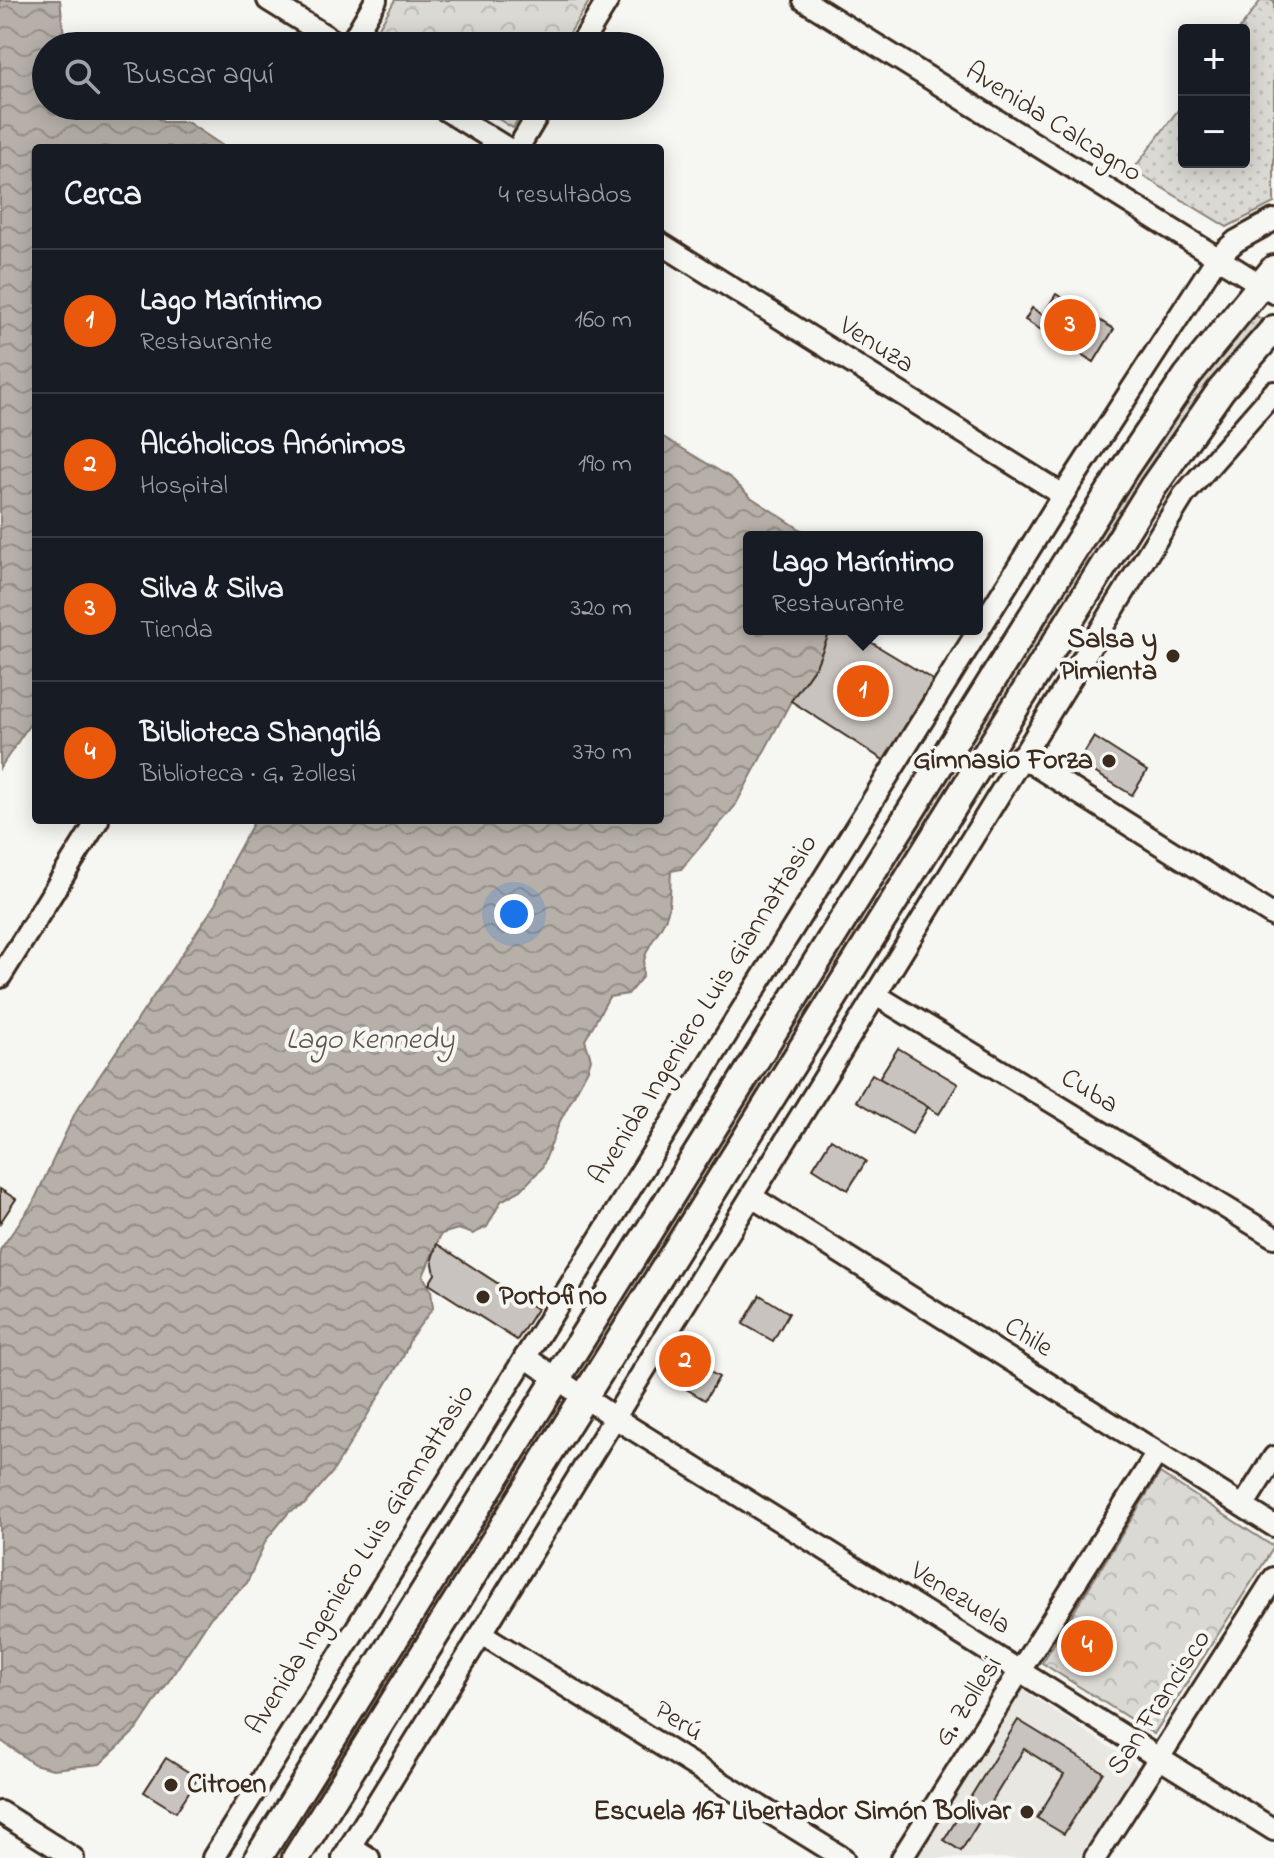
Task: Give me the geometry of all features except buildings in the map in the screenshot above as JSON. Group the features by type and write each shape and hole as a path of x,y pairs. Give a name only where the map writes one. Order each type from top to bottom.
{"main road":[{"path":"258,1858 1124,469 1187,376 1269,282"},
{"path":"296,1858 587,1397 892,901 1153,487 1221,390 1274,329"}],"street":[{"path":"268,0 319,32"},
{"path":"357,32 376,0"},
{"path":"589,32 608,0"},
{"name":"Avenida Calcagno","path":"804,0 1217,258 1269,282"},
{"path":"462,120 501,144"},
{"path":"520,144 535,120"},
{"name":"Avenida Ingeniero Luis Giannattasio","path":"983,623 1217,258 1236,241 1274,220"},
{"name":"Venuza","path":"664,246 1063,495"},
{"path":"1270,396 1274,421"},
{"path":"369,1858 346,1852 752,1197 1020,756 1184,495 1270,396"},
{"name":"Avenida Ingeniero Luis Giannattasio","path":"213,1858 976,635"},
{"path":"1020,756 1274,916"},
{"path":"0,977 96,824"},
{"name":"Cuba","path":"876,995 1274,1237"},
{"name":"Chile","path":"752,1197 1274,1526"},
{"name":"Venezuela","path":"525,1357 615,1418 1274,1830"},
{"name":"G. Zollesi","path":"902,1858 1157,1453"},
{"path":"1243,1506 1274,1457"},
{"name":"San Francisco","path":"1095,1858 1274,1578"},
{"name":"Perú","path":"482,1634 843,1858"},
{"path":"0,1812 73,1858"}],"shaded area":[{"name":"Escuela 167 Libertador Simón Bolivar","path":"1023,1690 1138,1766 1080,1858 917,1858"}],"green space":[{"path":"395,0 590,0 571,32 376,32"},
{"path":"1261,0 1274,0 1274,203 1227,227 1133,170 1178,110 1178,168 1250,168 1250,24 1243,24"},
{"path":"500,120 518,120 513,128"},
{"path":"1254,314 1261,319 1258,329 586,1379 574,1375 1132,473 1207,366"},
{"path":"560,1399 566,1407 287,1858 270,1858 554,1400"},
{"path":"1160,1473 1274,1547 1154,1734 1042,1663"}],"water":[{"path":"0,0 60,0 64,32 32,32 32,120 187,122 220,144 32,144 32,721 0,768"},
{"name":"Lago Kennedy","path":"664,437 731,478 749,496 803,531 743,531 743,635 829,635 817,664 791,701 735,806 681,869 671,871 668,911 648,948 643,976 628,994 609,997 585,1040 591,1059 588,1069 560,1121 542,1168 521,1190 501,1201 487,1227 473,1234 458,1229 441,1234 423,1276 431,1290 433,1308 411,1337 403,1357 332,1473 304,1505 289,1512 266,1540 247,1583 211,1617 137,1729 100,1764 53,1769 34,1764 0,1740 0,1250 33,1203 76,1111 215,905 233,860 253,824 664,824"}],"place":[{"name":"Silva & Silva","path":"1070,325"},
{"name":"Salsa y Pimienta","path":"1173,656"},
{"name":"Lago Maríntimo","path":"863,691"},
{"name":"Gimnasio Forza","path":"1109,761"},
{"name":"Portofino","path":"483,1297"},
{"name":"Alcóholicos Anónimos","path":"685,1361"},
{"name":"Biblioteca Shangrilá","path":"1087,1646"},
{"name":"Citroen","path":"171,1785"},
{"name":"Escuela 167 Libertador Simón Bolivar","path":"1027,1812"}]}
